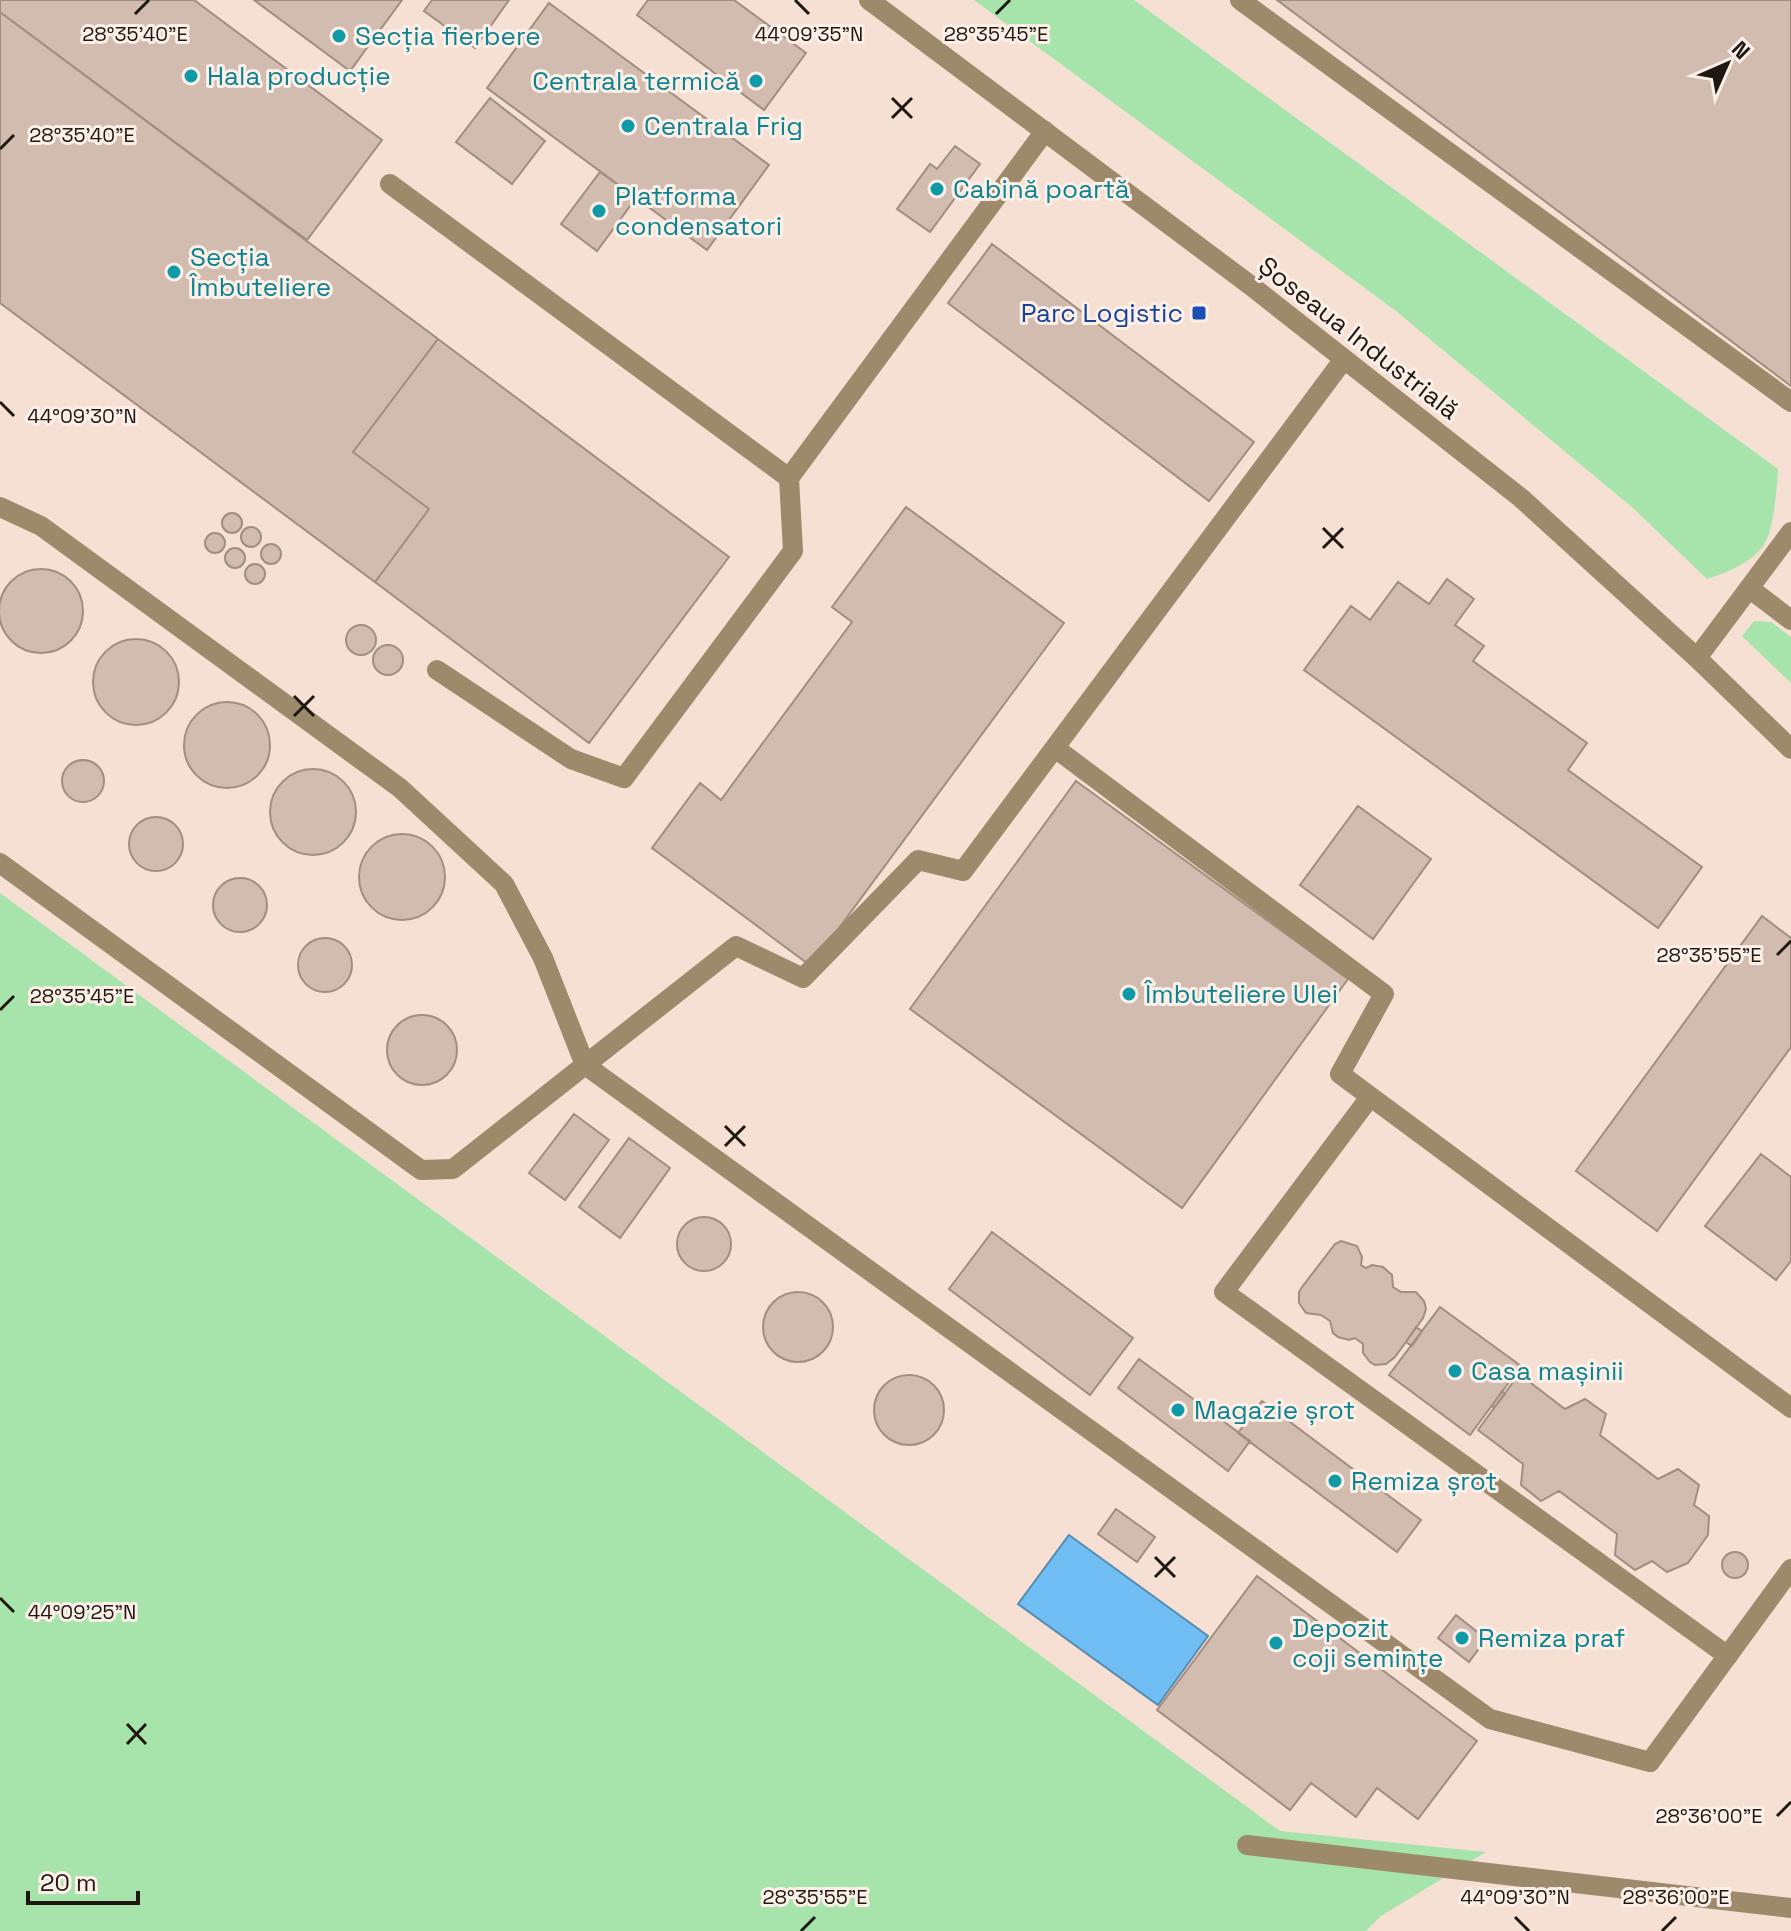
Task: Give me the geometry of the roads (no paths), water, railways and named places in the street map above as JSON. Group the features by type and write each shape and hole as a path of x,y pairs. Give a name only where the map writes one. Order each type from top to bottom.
{"street":[{"name":"Șoseaua Industrială","path":"869,0 1344,359 1521,498 1697,658 1791,749"},
{"path":"1240,0 1791,402"},
{"path":"437,670 571,759 624,778 793,551 789,478 1045,131"},
{"path":"390,184 789,478"},
{"path":"0,863 421,1170 453,1169 736,946 803,978 918,860 963,871 1344,359"},
{"path":"0,507 41,526 400,788 504,884 543,958 585,1065 1490,1719 1650,1762 1791,1569"},
{"path":"1697,658 1791,532"},
{"path":"1749,588 1791,620"},
{"path":"1055,748 1384,994 1340,1074 1791,1408"},
{"path":"1370,1097 1224,1292 1728,1656"},
{"path":"1247,1845 1791,1908"}],"water":[{"path":"1069,1535 1208,1636 1158,1705 1018,1604"}],"place":[{"name":"Secția fierbere","path":"339,36"},
{"name":"Hala producție","path":"191,76"},
{"name":"Centrala termică","path":"756,81"},
{"name":"Centrala Frig","path":"628,126"},
{"name":"Cabină poartă","path":"937,189"},
{"name":"Platforma condensatori","path":"599,211"},
{"name":"Secția Îmbuteliere","path":"174,272"},
{"name":"Parc Logistic","path":"1199,313"},
{"name":"Îmbuteliere Ulei","path":"1129,994"},
{"name":"Casa mașinii","path":"1455,1371"},
{"name":"Magazie șrot","path":"1178,1410"},
{"name":"Remiza șrot","path":"1335,1481"},
{"name":"Remiza praf","path":"1462,1638"},
{"name":"Depozit coji semințe","path":"1276,1643"}]}
